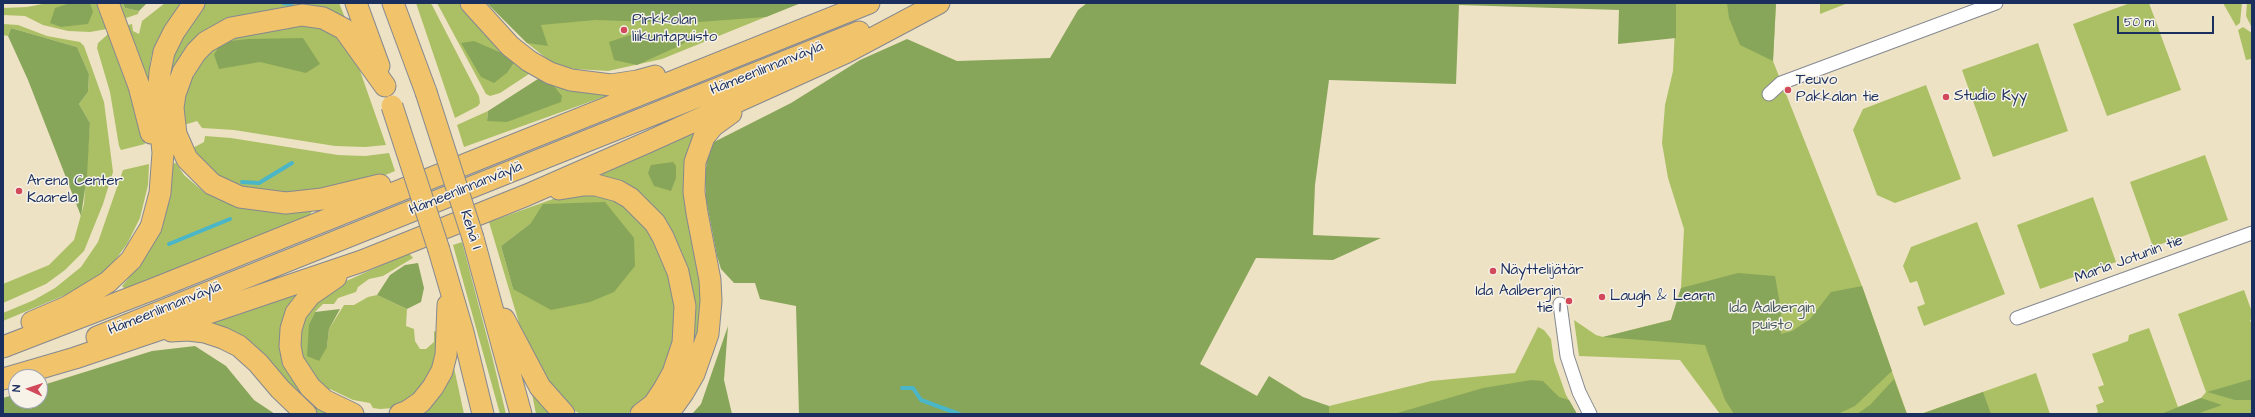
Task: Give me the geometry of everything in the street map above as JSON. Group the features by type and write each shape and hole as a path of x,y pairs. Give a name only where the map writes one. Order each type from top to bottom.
{"highway":[{"path":"108,3 139,86 161,176"},
{"path":"3,338 21,327 67,308 108,282 124,268 140,247 151,227 160,193 163,153 158,99 160,72 164,52 174,32 194,3"},
{"path":"356,3 373,47 439,250 483,414"},
{"name":"Kehä I","path":"393,3 426,92 473,238 521,414"},
{"path":"471,3 510,46 529,60 550,73 588,83 611,85 637,82 771,41"},
{"name":"Hämeenlinnanväylä","path":"3,347 86,316 869,3"},
{"name":"Hämeenlinnanväylä","path":"3,378 80,344 930,3"},
{"path":"3,378 147,334 362,261 527,195 785,81 845,53 939,3"},
{"path":"385,86 350,36 334,22 323,18 302,15 262,21 231,28 212,38 196,52 183,72 175,94 173,108 176,134 187,159 196,169 212,184 240,197 286,203 342,195 384,184 414,184"},
{"path":"668,414 684,393 694,374 708,334 711,301 710,280 694,192 695,162 699,150 704,138 722,118 785,81"},
{"path":"527,195 584,185 607,188 630,198 655,223 663,237 674,261 683,290 685,306 683,343 673,373 664,389 654,404 641,414"},
{"path":"353,414 324,400 300,374 293,361 290,346 291,330 296,313 310,296 362,261"},
{"path":"400,414 408,411 421,402 433,387 442,371 446,355 448,335 448,281"},
{"path":"488,290 540,387 564,414"},
{"path":"147,334 188,330 223,338 239,346 258,363 280,389 306,414"}],"street":[{"path":"1769,94 1781,83 1996,3"},
{"name":"Maria Jotunin tie","path":"2017,318 2252,233"},
{"path":"1560,304 1567,356 1579,392 1590,414"}],"green space":[{"path":"48,3 99,3 103,8 141,124 145,144 121,150 119,146 110,92 97,48 98,43 107,35 107,29 90,32 68,31 43,25 25,16 3,15 3,8 27,7"},
{"path":"70,3 90,3 93,12 88,24 61,27 50,23 55,8"},
{"path":"118,3 123,3 125,8 139,11 138,14 126,18 128,25 132,24 133,31 139,34 142,21 165,3 183,3 167,24 152,54 150,63 151,93"},
{"path":"123,3 147,3 139,11 125,8"},
{"path":"205,3 339,3 348,25 265,13 164,82 168,61"},
{"path":"416,3 430,3 432,5 479,96 480,103 478,106 455,118"},
{"path":"437,3 461,3 532,72 500,93 490,96 486,94","holes":["494,50 511,57 514,63 508,72"]},
{"name":"Pirkkolan liikuntapuisto","path":"487,3 800,3 662,59 608,71 575,69 554,64 527,43"},
{"path":"487,3 801,3 766,17 686,23 595,20 541,25 548,46 527,43"},
{"path":"1087,3 1676,3 1676,38 1618,44 1619,10 1459,5 1456,84 1329,80 1315,185 1313,235 1381,238 1333,260 1256,258 1200,364 1257,396 1269,376 1303,397 1329,406 1329,414 799,414 796,306 760,299 755,283 734,283 721,269 706,199 705,177 707,160 714,142 791,103 860,60 907,39 957,61 1050,58 1078,10"},
{"name":"Ida Aalbergin puisto","path":"1676,3 1776,3 1773,61 1862,286 1907,414 1720,414 1680,360 1579,356 1574,320 1596,335 1603,337 1671,320 1681,288 1684,229 1668,178 1662,143 1665,105 1673,71"},
{"path":"1727,3 1776,3 1773,61 1740,45 1729,18"},
{"path":"1820,3 1848,3 1820,14"},
{"path":"2130,3 2149,3 2181,90 2107,116 2073,24"},
{"path":"2223,3 2242,3 2240,23 2236,26"},
{"path":"2247,3 2252,4 2252,28 2246,16"},
{"path":"313,23 337,33 358,65 386,145 365,147 335,146 234,130 202,128 197,121 184,125 180,119 185,85 206,52 226,38"},
{"path":"3,24 18,25 47,36 80,42 84,46 104,102 113,172 103,204 84,251 65,270 46,284 3,303 3,284 49,265 74,240 84,204 90,123 79,104 88,92 89,74 77,47 11,28 8,36 3,35"},
{"path":"2243,27 2252,33 2252,62 2251,59 2246,60 2238,30"},
{"path":"11,28 77,47 89,74 88,92 79,104 90,123 87,176 81,216 28,80 8,36"},
{"path":"697,34 679,46 637,65 614,60 609,42 630,35"},
{"path":"303,38 320,64 306,73 260,62 219,69 214,55 221,42 248,39"},
{"path":"474,41 511,57 514,63 508,72 494,83 481,77 461,43"},
{"path":"2038,43 2068,131 1993,157 1962,70"},
{"path":"541,77 549,80 562,96 561,102 507,122 487,121 488,111"},
{"path":"549,80 606,92 606,96 464,147 457,125 488,111 487,121"},
{"path":"1926,85 1961,179 1895,203 1877,195 1853,130 1863,109"},
{"path":"703,126 701,332 680,369 670,234 591,178"},
{"path":"205,136 231,138 338,155 365,156 389,153 395,171 378,178 353,185 267,195 225,183 189,150 204,142"},
{"path":"2205,155 2228,220 2153,247 2130,182"},
{"path":"673,162 676,166 676,178 671,191 654,186 648,173 651,165"},
{"path":"176,163 184,175 205,193 209,191 308,207 312,211 310,215 125,289 122,286 141,263 156,239 171,164"},
{"path":"149,164 148,185 140,218 127,244 113,263 98,276 70,293 3,321 3,313 34,300 55,288 81,267 98,242 123,170"},
{"path":"595,192 617,200 644,223 662,252 677,306 675,342 660,382 640,406 627,414 580,414 563,403 555,394 522,333 489,222 564,195","holes":["531,223 513,289 501,246"]},
{"path":"2093,197 2116,262 2040,289 2017,225"},
{"path":"605,202 634,238 635,266 614,292 590,302 551,310 513,289 501,246 531,223 543,204"},
{"path":"1977,222 2005,294 1924,326 1917,307 1925,304 1917,281 1910,283 1903,266 1911,247"},
{"path":"462,242 506,414 500,414 453,245"},
{"path":"409,253 413,258 383,276 369,279 358,287 356,292 338,298 334,304 323,304 315,312 309,324 327,347 329,329 344,305 354,305 368,297 377,295 407,309 406,326 414,329 415,341 420,349 426,349 434,342 434,331 439,333 436,362 417,396 394,408 380,409 373,408 370,403 353,400 330,389 326,390 298,356 302,317 335,286"},
{"path":"418,263 424,288 421,302 407,309 377,295 390,275 405,265"},
{"path":"1738,273 1775,276 1781,310 1781,334 1792,331 1810,319 1831,292 1862,286 1892,371 1855,406 1838,414 1734,414 1725,400 1705,345 1603,337 1671,320 1681,288"},
{"path":"304,288 283,333 336,414 320,414 314,411 200,324"},
{"path":"2244,290 2252,312 2252,319 2250,320 2252,326 2252,414 2094,414 2098,412 2096,405 2104,402 2098,387 2104,385 2092,354 2128,341 2129,335 2149,328 2178,407 2201,398 2206,392 2178,314"},
{"path":"340,309 329,329 327,347 319,361 307,356 309,324 315,312"},
{"path":"728,326 724,380 732,414 692,414 701,404"},
{"path":"1538,327 1544,330 1551,339 1554,361 1566,395 1577,414 1329,414 1329,406 1431,381 1515,373"},
{"path":"195,346 226,366 254,400 275,414 3,414 3,398 8,396 8,409 48,409 48,384 152,351"},
{"path":"453,363 464,414 415,414"},
{"path":"2036,373 2050,414 1921,414"},
{"path":"1894,379 1907,414 1857,414 1870,405"},
{"path":"2252,379 2252,400 2235,400 2207,392"},
{"path":"1531,380 1543,381 1559,397 1569,400 1577,414 1394,414 1483,388"},
{"path":"531,389 553,414 536,414"},
{"path":"1983,392 1991,414 1921,414"},
{"path":"2201,398 2222,405 2197,414 2161,414"}],"waterway":[{"path":"283,3 291,4"},
{"path":"242,182 259,183 292,163"},
{"path":"169,244 230,219"},
{"path":"902,388 913,388 921,400 959,414"}],"place":[{"name":"Pirkkolan liikuntapuisto","path":"624,30"},
{"name":"Teuvo Pakkalan tie","path":"1788,90"},
{"name":"Studio Kyy","path":"1946,97"},
{"name":"Arena Center Kaarela","path":"19,191"},
{"name":"Näyttelijätär","path":"1493,271"},
{"name":"Laugh & Learn","path":"1602,297"},
{"name":"Ida Aalbergin tie 1","path":"1569,301"}]}
